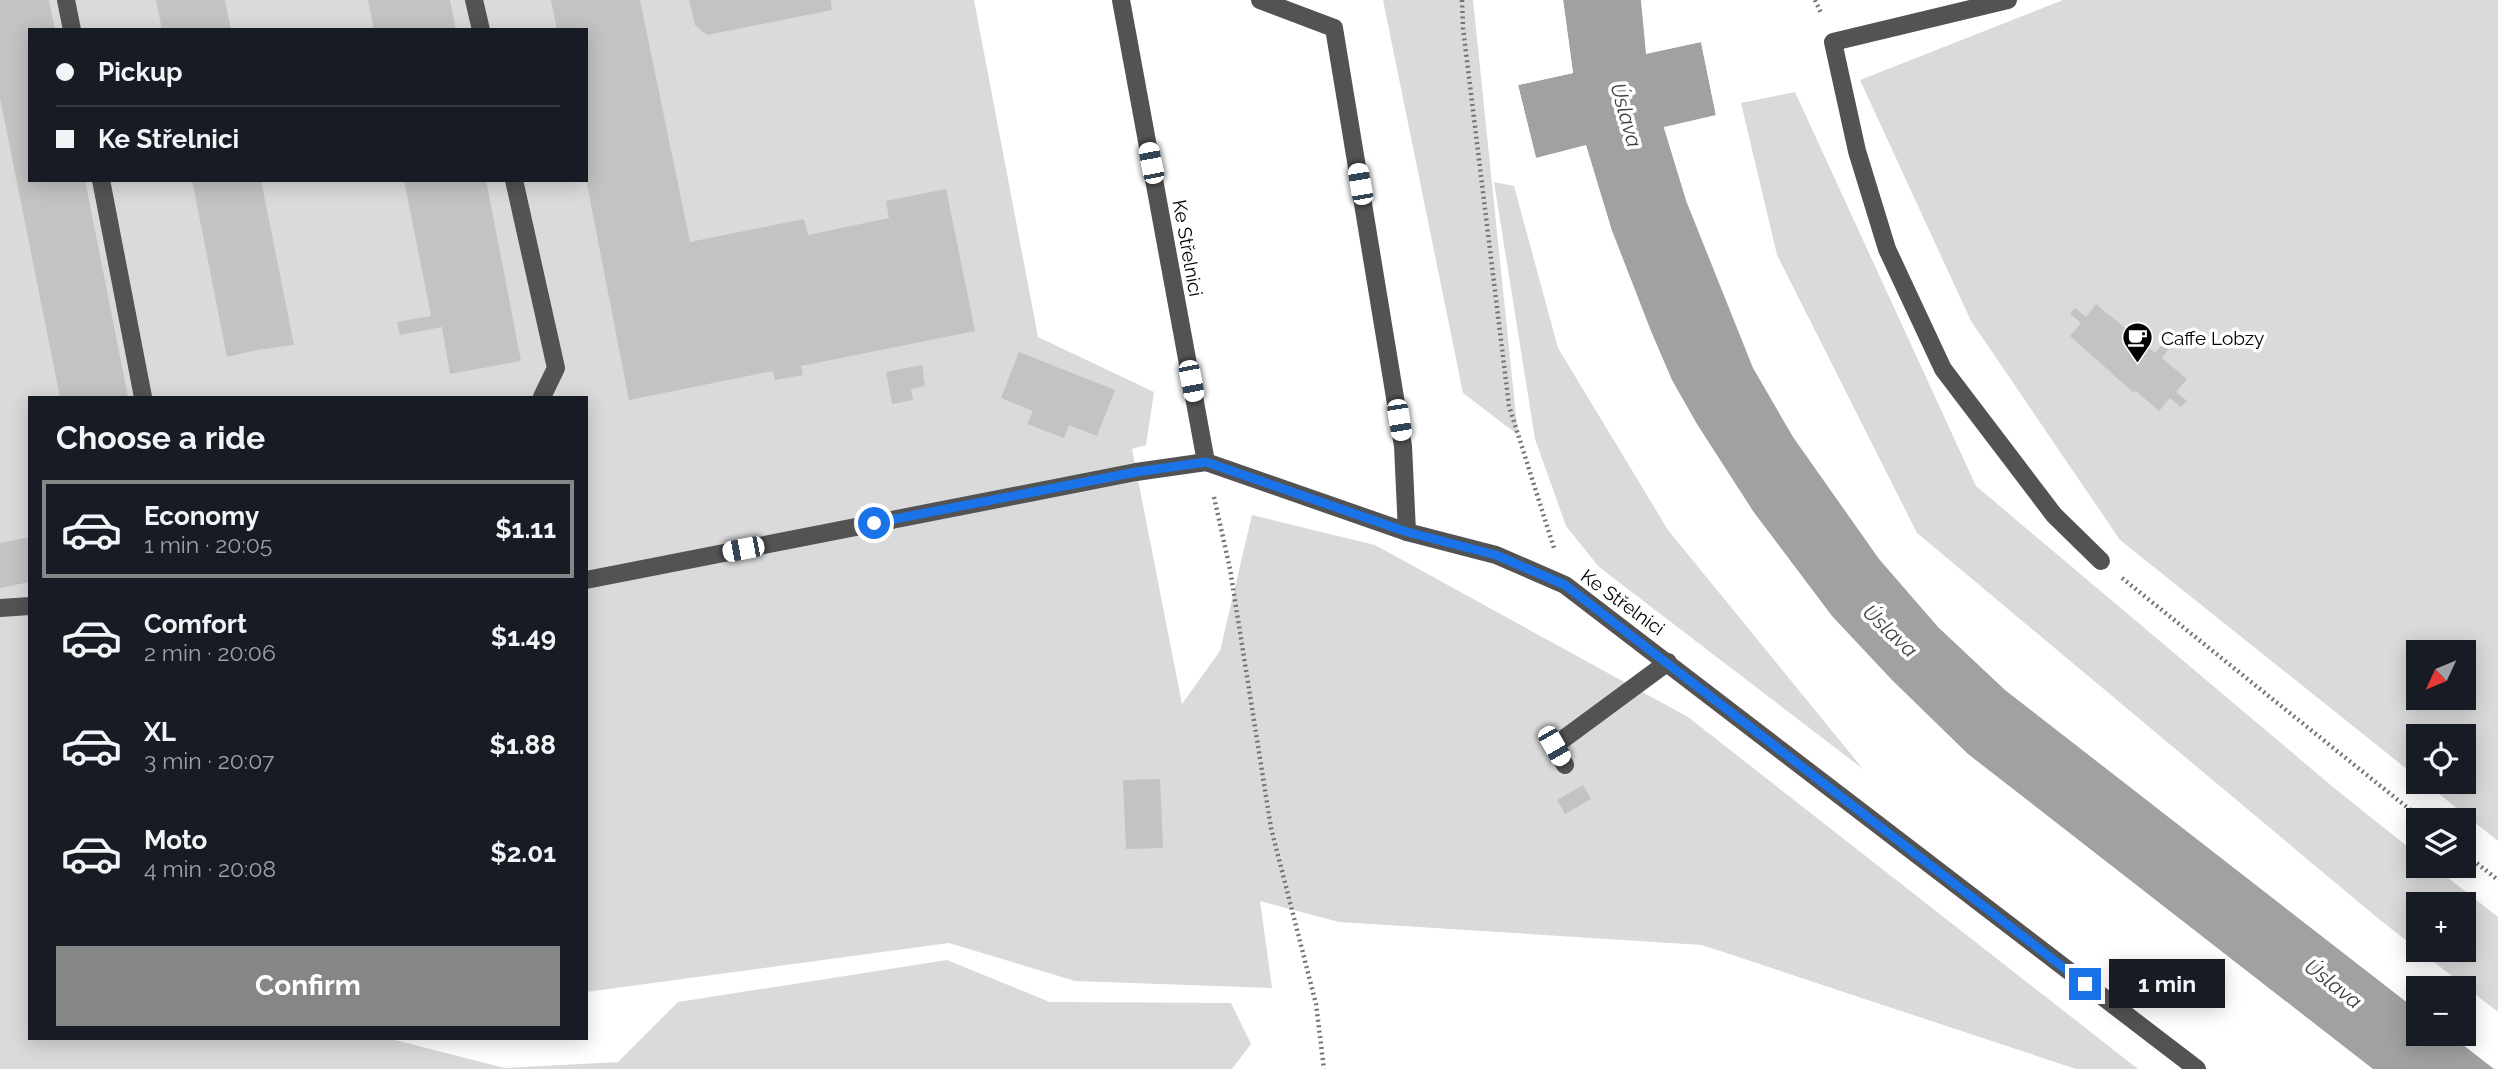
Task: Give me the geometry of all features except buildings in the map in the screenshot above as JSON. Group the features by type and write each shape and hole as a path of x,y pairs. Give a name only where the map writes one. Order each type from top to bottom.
{"lane":[{"path":"66,0 72,28"},
{"path":"474,0 481,28"},
{"name":"Ke Střelnici","path":"1121,0 1206,462 1407,532 1496,555 1565,585 2197,1069"},
{"path":"1260,0 1334,28 1403,446 1407,532"},
{"path":"2008,0 1833,42 1857,151 1887,249 1943,369 2054,515 2101,561"},
{"path":"101,182 143,396"},
{"path":"514,182 556,368 542,396"},
{"path":"588,580 1136,472 1206,462"},
{"path":"0,608 28,606"},
{"path":"1565,765 1554,746 1668,662"}],"path":[{"path":"1462,0 1463,28 1509,406 1565,585"},
{"path":"1206,462 1230,569 1271,828 1316,1004 1324,1069"},
{"path":"2101,561 2408,808"},
{"path":"2476,863 2498,880"}],"shaded area":[{"path":"0,0 974,0 1038,337 1154,392 1146,445 1132,449 1182,704 1220,651 1252,515 1375,545 1688,717 2138,1069 2076,1069 1702,945 1339,922 1260,901 1272,988 1075,981 949,943 588,992 588,396 28,396 28,1040 395,1040 505,1068 618,1062 678,1002 947,960 1050,1002 1231,1003 1251,1044 1232,1069 0,1069"},
{"path":"1383,0 1473,0 1518,435 1463,393"},
{"path":"2063,0 2498,0 2498,841 2476,823 2476,808 2457,808 2439,794 2476,794 2476,724 2406,724 2406,768 2120,540 1971,321 1860,80"},
{"path":"1795,92 1976,486 2406,845 2406,878 2448,878 2466,892 2406,892 2406,941 1917,533 1777,255 1741,103"},
{"path":"1494,182 1514,186 1558,348 1668,530 1863,769 1599,567 1566,526 1535,439"},
{"path":"2476,900 2498,917 2498,1012 2476,995 2476,976 2452,976 2433,962 2476,962"}],"water":[{"name":"Úslava","path":"1563,0 1641,0 1647,53 1701,42 1716,116 1664,128 1687,203 1753,368 1793,437 1879,559 1938,627 2005,690 2406,1002 2406,1046 2464,1046 2494,1069 2373,1069 1968,754 1892,680 1832,616 1753,511 1672,380 1611,228 1586,146 1536,158 1518,85 1573,73"}],"pier":[{"path":"1560,0 1563,0 1573,73 1518,85 1536,158 1586,145 1611,228 1607,229 1584,150 1537,162 1533,160 1515,85 1517,81 1569,70"},
{"path":"1641,0 1645,0 1649,49 1700,38 1704,41 1720,117 1668,130 1691,202 1687,203 1664,127 1716,115 1701,42 1646,54"}],"place":[{"name":"Caffe Lobzy","path":"2138,365"}],"route":[{"path":"874,523 1136,472 1206,462 1407,532 1496,555 1565,585 1626,629 2085,984"}]}
